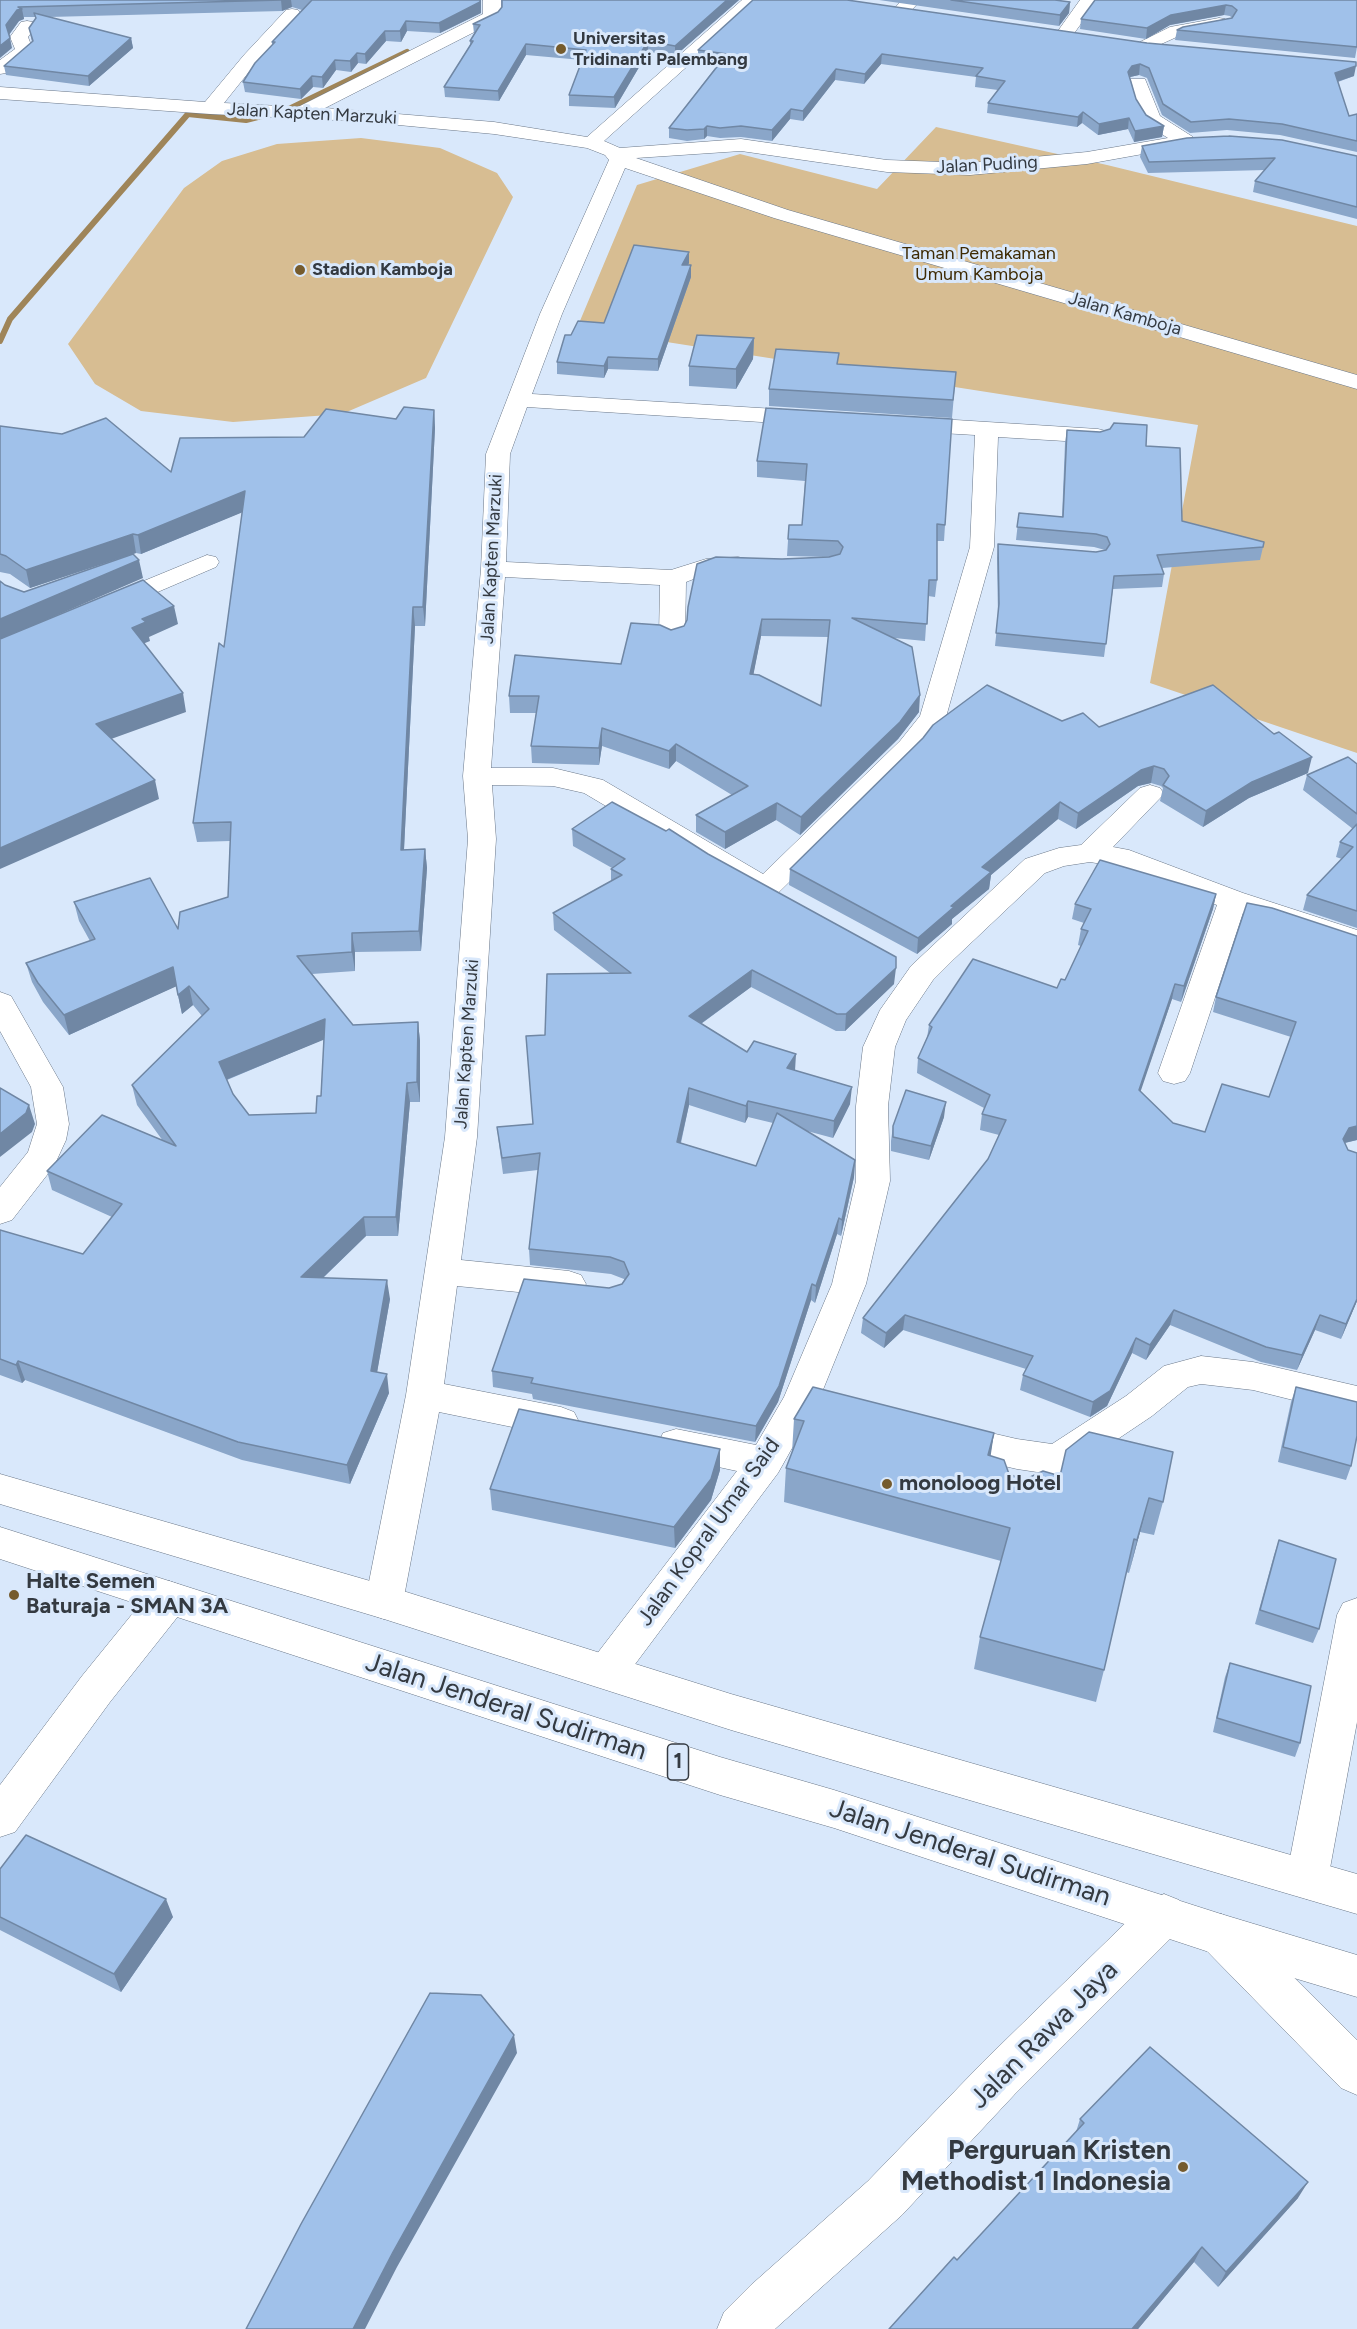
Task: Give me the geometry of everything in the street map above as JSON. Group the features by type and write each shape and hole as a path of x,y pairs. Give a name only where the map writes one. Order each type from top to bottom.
{"main road":[{"path":"609,152 752,0"},
{"path":"1041,32 1072,36 1086,3 1063,4"},
{"path":"298,112 492,16 492,4"},
{"path":"880,8 907,5 924,14"},
{"path":"210,108 250,59 292,14"},
{"path":"1146,46 1176,31 1224,22"},
{"path":"0,69 24,50 19,37 27,26"},
{"path":"1124,43 1178,49"},
{"name":"Jalan Puding","path":"609,152 741,145 887,166 970,169 1087,158 1193,140 1153,120 1146,109 1138,83"},
{"name":"Jalan Kapten Marzuki","path":"0,93 210,108 356,115 494,128 609,152 498,454 493,569 477,776 482,839 461,1137 424,1395 384,1602"},
{"name":"Jalan Kamboja","path":"609,152 781,214 1357,382"},
{"path":"518,400 835,419"},
{"path":"882,422 1098,436"},
{"path":"477,776 543,776 593,786 776,893 910,747 933,717 993,548 987,429"},
{"path":"89,613 207,562"},
{"path":"144,563 164,580"},
{"path":"493,569 673,578 713,565 756,565"},
{"path":"672,637 673,578"},
{"path":"1089,853 1150,794"},
{"name":"Jalan Kopral Umar Said","path":"607,1671 765,1462 800,1402 849,1284 873,1181 872,1106 879,1047 911,967 1027,871 1046,860 1089,853 1119,857 1233,900 1353,935"},
{"path":"1173,1073 1233,900"},
{"path":"0,1003 47,1087 53,1124 50,1140 42,1158 0,1211"},
{"path":"443,1271 598,1288"},
{"path":"1026,1488 1057,1460 1139,1406 1177,1376 1201,1370 1253,1376 1357,1401"},
{"path":"424,1395 589,1427"},
{"path":"800,1402 834,1410"},
{"path":"914,1429 1017,1454 1057,1460"},
{"path":"648,1439 765,1462"},
{"path":"0,1489 384,1602 731,1712 1357,1894"},
{"name":"Jalan Jenderal Sudirman","path":"0,1543 720,1776 834,1809 1221,1935 1357,1976"},
{"path":"0,1818 96,1689 169,1599"},
{"path":"1307,1879 1357,1615"},
{"name":"Jalan Rawa Jaya","path":"741,2329 768,2302 885,2198 999,2078 1164,1915"},
{"path":"1221,1935 1357,2072"}],"green space":[{"name":"Taman Pemakaman Umum Kamboja","path":"936,127 1107,165 1357,226 1357,753 1150,683 1198,425 577,328 637,185 740,154 877,189"},
{"name":"Stadion Kamboja","path":"361,138 440,148 497,173 513,197 426,378 342,414 233,422 141,411 95,384 68,344 184,188 222,161 277,144"}],"building":[{"path":"0,0 282,0 18,7 22,9 17,10 6,25 10,38 0,46"},
{"path":"312,0 480,0 480,2 439,23 406,21 400,31 385,31 365,54 357,53 350,61 335,60 322,77 312,76 300,89 243,82 255,63 275,42 272,42"},
{"path":"502,0 727,0 675,46 648,41 614,97 569,95 586,50 526,44 498,91 444,87 473,41 470,41 480,25 473,24 498,12 502,7"},
{"path":"753,0 847,0 1147,43 1356,62 1356,66 1335,73 1349,116 1357,114 1357,141 1282,124 1229,119 1191,122 1163,104 1149,68 1140,64 1132,66 1128,72 1136,99 1146,115 1164,126 1135,131 1129,118 1099,124 1083,112 1078,117 988,103 1005,81 976,76 983,68 882,54 865,74 836,69 803,111 791,109 772,130 741,126 720,128 707,126 704,129 687,130 669,128 727,54 698,50"},
{"path":"951,0 1055,0 1070,2 1060,15"},
{"path":"1095,0 1357,0 1357,47 1177,30 1232,18 1237,10 1226,5 1171,15 1147,28 1081,19"},
{"path":"34,13 131,38 88,76 4,66 33,41 29,28 36,18"},
{"path":"1229,136 1282,140 1357,156 1357,207 1255,181 1275,158 1149,162 1142,146 1187,138"},
{"path":"634,245 689,252 682,265 691,265 658,359 608,357 604,366 557,362 565,335 571,335 578,321 604,323"},
{"path":"697,335 754,338 736,369 689,366"},
{"path":"776,349 839,353 837,364 956,372 953,400 769,389"},
{"path":"404,407 434,410 423,607 413,607 401,850 425,849 419,931 352,933 352,952 297,956 353,1025 418,1022 417,1082 407,1083 396,1217 364,1217 301,1277 387,1280 371,1371 387,1374 347,1465 238,1442 18,1361 16,1365 0,1359 0,1230 83,1254 122,1204 47,1171 102,1115 176,1146 132,1085 209,1009 189,986 178,995 173,967 64,1015 38,983 26,963 95,939 74,902 150,878 178,929 180,912 228,897 231,822 193,823 219,643 224,647 245,491 138,535 133,534 26,570 0,554 0,426 62,434 106,418 171,472 180,438 304,437 326,409 396,419","holes":["325,1019 321,1096 317,1096 316,1113 249,1115 233,1094 219,1062"]},
{"path":"766,408 952,419 945,525 937,524 937,580 929,580 927,624 852,618 912,647 920,695 900,722 801,817 777,803 725,832 696,815 748,786 676,744 669,751 602,728 599,748 531,746 539,696 509,696 515,655 621,664 631,623 660,625 671,630 684,626 697,564 716,557 782,559 829,557 840,554 843,547 838,541 788,539 789,525 802,525 807,464 757,461","holes":["762,619 830,620 821,706 759,675 750,674"]},
{"path":"1114,423 1147,425 1146,446 1180,448 1182,521 1264,542 1263,547 1157,555 1164,574 1114,576 1106,644 996,633 999,604 998,544 1096,552 1106,550 1110,544 1107,537 1096,534 1017,527 1019,513 1063,517 1067,430 1100,432 1110,429"},
{"path":"133,554 139,560 0,619 0,581 24,592"},
{"path":"143,580 174,606 142,619 146,622 132,628 183,693 96,724 155,780 0,848 0,639"},
{"path":"987,685 1062,721 1083,713 1099,727 1213,685 1274,734 1279,732 1312,757 1252,782 1206,811 1163,785 1169,776 1164,769 1154,766 1141,770 1078,813 1060,802 982,867 991,872 918,938 790,869 923,738 933,725"},
{"path":"1348,757 1357,764 1357,814 1307,775"},
{"path":"612,802 666,831 669,829 708,854 896,957 896,968 846,1014 837,1014 752,970 689,1016 747,1052 754,1041 796,1054 787,1068 852,1087 834,1121 748,1101 746,1106 689,1088 677,1142 756,1166 777,1113 855,1160 842,1220 839,1218 816,1286 812,1284 779,1386 756,1426 531,1383 533,1378 492,1371 524,1279 609,1288 622,1284 629,1274 624,1262 610,1257 529,1249 540,1153 502,1158 497,1127 533,1124 526,1036 545,1035 547,974 631,973 553,913 622,875 611,869 625,859 572,829"},
{"path":"1357,824 1357,911 1307,895 1353,847 1340,842"},
{"path":"1100,860 1216,894 1184,986 1175,984 1139,1090 1173,1123 1205,1132 1222,1084 1269,1097 1296,1022 1216,997 1247,903 1272,908 1357,936 1357,1126 1349,1128 1343,1139 1348,1150 1357,1153 1357,1299 1346,1324 1320,1315 1302,1355 1266,1347 1174,1310 1150,1345 1136,1338 1110,1391 1093,1402 1023,1375 1033,1356 905,1315 886,1333 863,1318 988,1159 1006,1120 982,1114 990,1095 918,1058 932,1027 929,1025 973,959 1057,988 1061,979 1065,980 1088,931 1081,929 1091,909 1075,904"},
{"path":"0,1088 29,1105 26,1113 0,1134"},
{"path":"906,1090 946,1102 931,1146 893,1137 893,1126"},
{"path":"813,1387 994,1433 988,1455 1004,1460 1009,1474 1024,1480 1043,1471 1060,1476 1066,1450 1089,1432 1173,1452 1163,1502 1149,1498 1137,1540 1134,1539 1104,1670 980,1637 1010,1528 786,1468 804,1421 794,1419"},
{"path":"1296,1387 1357,1402 1357,1436 1351,1466 1283,1447"},
{"path":"519,1409 720,1449 711,1479 674,1527 490,1489"},
{"path":"1279,1540 1336,1559 1319,1629 1260,1610"},
{"path":"1230,1663 1311,1686 1300,1743 1217,1718"},
{"path":"26,1835 166,1899 114,1974 0,1917 0,1869"},
{"path":"430,1993 481,1995 514,2035 393,2252 353,2329 246,2329 301,2224"},
{"path":"1150,2047 1308,2182 1226,2272 1202,2247 1132,2329 889,2329 954,2257 957,2260 1084,2123 1080,2119"}],"waterway":[{"path":"0,341 10,319 188,114 246,120 289,109 407,52"}],"place":[{"name":"Universitas Tridinanti Palembang","path":"561,49"},
{"name":"Stadion Kamboja","path":"300,270"},
{"name":"monoloog Hotel","path":"887,1484"},
{"name":"Halte Semen Baturaja - SMAN 3A","path":"14,1595"},
{"name":"Perguruan Kristen Methodist 1 Indonesia","path":"1183,2167"}]}
